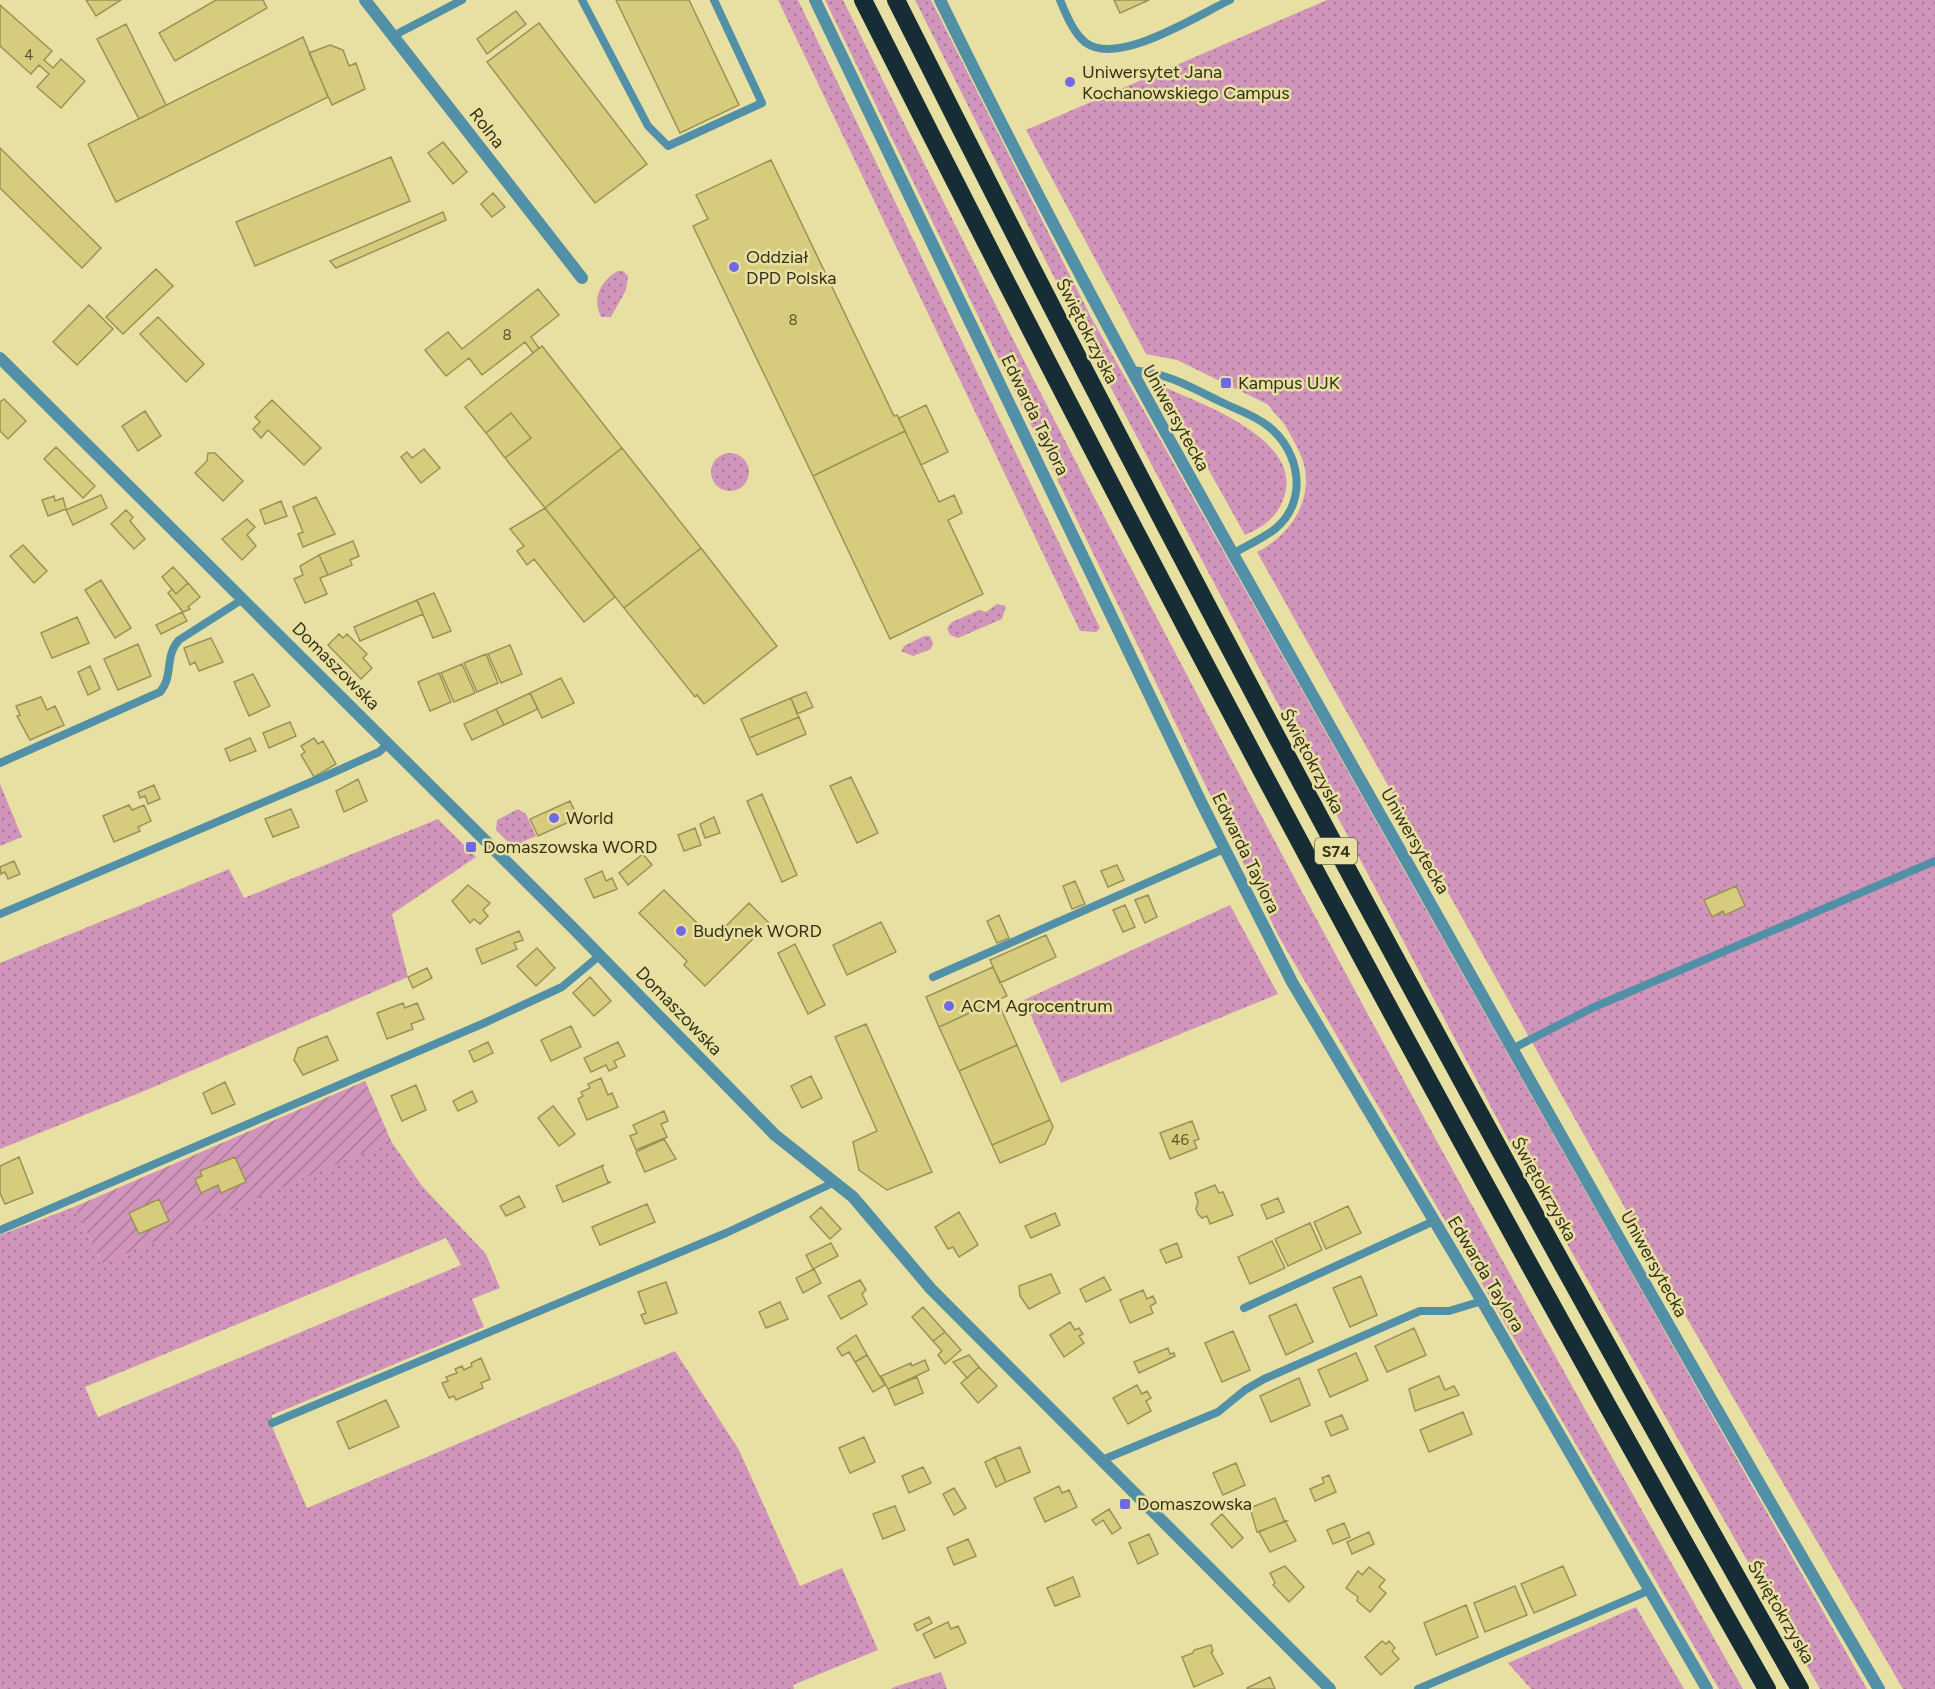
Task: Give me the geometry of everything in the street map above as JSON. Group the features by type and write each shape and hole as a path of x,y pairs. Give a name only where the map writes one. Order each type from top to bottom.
{"highway":[{"name":"S74","path":"863,0 1031,333 1342,923 1510,1232 1767,1689"},
{"name":"Świętokrzyska","path":"896,0 1118,438 1292,769 1538,1221 1800,1689"}],"street":[{"name":"Rolna","path":"365,0 582,278"},
{"name":"Edwarda Taylora","path":"815,0 1224,849 1292,982 1482,1301 1707,1689"},
{"name":"Uniwersytecka","path":"940,0 1003,130 1129,370 1722,1421 1879,1689"},
{"name":"Domaszowska","path":"0,358 775,1134 865,1209 938,1296 1330,1689"}],"lane":[{"path":"393,36 462,0"},
{"path":"582,0 648,126 668,146 762,103 714,0"},
{"path":"1060,0 1081,38 1104,51 1131,48 1230,0"},
{"path":"1129,370 1164,374 1261,422 1278,436 1288,449 1294,464 1297,489 1289,512 1275,529 1232,554"},
{"path":"0,763 160,692 168,683 170,649 179,640 243,599"},
{"path":"0,914 319,779 379,752 388,744"},
{"path":"933,977 1224,849"},
{"path":"1512,1049 1592,1008 1935,861"},
{"path":"0,1230 482,1024 562,987 599,956"},
{"path":"272,1423 726,1233 835,1182"},
{"path":"1244,1308 1434,1221"},
{"path":"1102,1460 1218,1412 1245,1390 1264,1379 1420,1311 1449,1311 1482,1301"},
{"path":"1418,1689 1650,1590"}],"shaded area":[{"path":"778,0 798,0 1100,628 1096,632 1080,631"},
{"path":"825,0 843,0 1058,427 1280,851 1509,1272 1743,1689 1719,1689 1279,937"},
{"path":"915,0 931,0 1092,319 1867,1689 1820,1689 1512,1147 1082,333"},
{"path":"1327,0 1935,0 1935,1689 1903,1689 1685,1315 1257,552 1279,537 1302,505 1306,479 1303,460 1286,427 1269,405 1177,360 1146,354 1026,130"},
{"path":"618,271 623,271 628,276 626,290 611,317 601,317 597,303 599,291 606,280"},
{"path":"1162,386 1222,413 1244,426 1263,440 1278,456 1286,474 1285,494 1275,514 1265,524 1245,535"},
{"path":"730,453 743,459 749,472 743,485 730,491 717,485 711,472 717,459"},
{"path":"997,604 1006,606 1002,619 958,638 950,635 947,628 952,622 979,610 986,612"},
{"path":"924,636 930,636 933,643 931,649 913,656 901,651 904,646"},
{"path":"0,784 22,837 0,846"},
{"path":"518,809 526,814 536,836 522,842 524,845 513,847 496,830 497,820"},
{"path":"438,819 476,857 392,914 408,977 149,1089 0,1149 0,963 229,869 244,898"},
{"path":"1230,905 1278,994 1061,1083 1024,1000"},
{"path":"365,1081 391,1141 422,1186 486,1254 500,1288 472,1299 484,1327 272,1415 273,1429 307,1508 675,1351 739,1450 800,1586 842,1568 878,1650 793,1685 794,1689 0,1689 0,1235 74,1207 102,1264","holes":["446,1238 461,1265 98,1417 85,1387"]},
{"path":"365,1081 391,1141 102,1264 74,1207"},
{"path":"1636,1607 1684,1689 1531,1689 1508,1663"},
{"path":"941,1672 947,1689 891,1689 894,1687"}],"building":[{"path":"86,0 121,0 96,16"},
{"path":"216,0 263,0 267,8 175,61 159,33"},
{"path":"616,0 689,0 739,105 680,133"},
{"path":"1114,0 1149,0 1120,13"},
{"path":"0,5 52,51 44,60 53,68 61,59 85,81 61,108 37,87 49,74 39,65 31,74 0,46"},
{"path":"516,11 526,24 487,54 477,39"},
{"path":"539,23 647,164 595,203 487,62"},
{"path":"126,24 166,105 139,119 97,39"},
{"path":"303,37 328,97 116,202 88,144"},
{"path":"330,45 343,50 349,66 356,63 365,89 332,105 309,53"},
{"path":"443,142 467,172 453,184 428,153"},
{"path":"0,148 101,248 82,268 0,188"},
{"path":"391,157 410,201 255,266 236,222"},
{"path":"771,160 894,416 897,415 905,431 813,476 693,226 708,219 696,195"},
{"path":"493,193 505,207 492,217 481,204"},
{"path":"443,212 446,220 336,268 330,261"},
{"path":"156,269 173,286 123,334 106,317"},
{"path":"538,289 559,315 531,337 539,348 533,353 525,342 482,375 469,358 446,376 425,350 448,332 462,349"},
{"path":"89,305 113,329 77,365 53,342"},
{"path":"158,317 204,364 186,382 140,334"},
{"path":"542,346 622,448 545,508 505,458 531,438 511,413 486,433 465,407"},
{"path":"4,399 26,421 8,439 0,431 0,402"},
{"path":"272,400 321,448 304,465 268,430 261,438 253,429 260,422 255,417"},
{"path":"926,405 948,452 921,465 899,418"},
{"path":"145,411 161,436 138,451 122,426"},
{"path":"511,413 531,438 505,458 486,433"},
{"path":"905,431 939,502 954,495 962,513 948,520 983,594 890,639 813,476"},
{"path":"56,447 95,486 83,498 44,459"},
{"path":"622,448 701,548 624,608 545,508"},
{"path":"424,449 440,468 421,483 401,457 407,452 412,458"},
{"path":"208,453 215,453 243,481 223,501 195,473 207,461"},
{"path":"101,495 107,508 73,525 66,510"},
{"path":"54,496 55,501 63,498 66,509 48,516 42,500"},
{"path":"316,497 335,534 303,547 298,534 303,532 293,507"},
{"path":"281,501 287,516 265,524 260,510"},
{"path":"545,508 615,597 584,622 534,559 527,565 517,551 524,546 510,529"},
{"path":"126,510 133,517 130,521 145,539 134,549 111,524"},
{"path":"247,519 255,527 247,535 256,546 242,560 222,539"},
{"path":"353,541 359,556 350,560 352,565 328,575 319,555"},
{"path":"23,545 47,571 34,583 10,556"},
{"path":"701,548 777,646 704,704 697,695 695,697 624,608"},
{"path":"319,555 328,575 320,578 327,594 305,603 294,579 303,575 300,566"},
{"path":"173,567 188,583 176,594 162,577"},
{"path":"101,580 131,628 115,638 85,590"},
{"path":"188,583 200,597 188,607 190,609 183,612 168,593 172,589 176,594"},
{"path":"434,593 451,631 433,638 417,600"},
{"path":"417,600 423,614 360,641 354,627"},
{"path":"182,612 187,621 161,634 156,625"},
{"path":"77,617 89,643 52,658 41,633"},
{"path":"339,634 343,638 347,634 367,654 363,658 372,668 361,679 328,645"},
{"path":"211,638 223,662 199,671 195,662 190,665 184,648"},
{"path":"138,644 151,676 118,690 104,659"},
{"path":"510,645 522,674 501,683 488,654"},
{"path":"486,654 498,683 477,692 464,663"},
{"path":"462,664 475,693 454,702 441,673"},
{"path":"90,666 100,689 88,695 78,672"},
{"path":"439,673 451,702 430,711 418,682"},
{"path":"253,674 270,706 249,716 234,682"},
{"path":"561,678 574,703 542,718 530,693"},
{"path":"806,692 813,707 797,714 791,698"},
{"path":"530,693 538,709 504,725 496,709"},
{"path":"41,697 47,710 55,706 64,725 30,740 17,716 20,715 16,706"},
{"path":"791,698 799,717 749,738 741,719"},
{"path":"496,709 504,725 472,740 464,724"},
{"path":"799,717 806,734 757,755 749,738"},
{"path":"290,722 296,736 269,748 263,733"},
{"path":"250,738 256,751 230,761 225,749"},
{"path":"314,738 318,744 323,741 336,764 314,777 301,755 305,752 301,746"},
{"path":"851,777 878,833 857,843 830,786"},
{"path":"358,779 367,801 344,812 336,791"},
{"path":"154,785 160,799 148,804 145,796 140,798 138,792"},
{"path":"762,794 797,875 782,882 747,801"},
{"name":"World","path":"570,801 578,818 538,836 530,819"},
{"path":"129,805 132,810 144,805 151,821 138,827 140,831 114,842 103,816"},
{"path":"291,809 299,827 273,837 265,819"},
{"path":"714,817 720,833 705,838 700,824"},
{"path":"695,828 701,845 684,851 678,835"},
{"path":"643,854 652,865 628,885 619,873"},
{"path":"14,861 20,874 8,879 5,872 1,874 0,867"},
{"path":"1117,865 1124,880 1108,887 1101,871"},
{"path":"602,871 606,881 612,878 617,889 594,898 585,879"},
{"path":"1075,881 1085,904 1072,909 1063,886"},
{"path":"468,885 490,903 483,910 488,916 480,924 474,919 470,923 452,901"},
{"path":"1736,886 1745,906 1725,915 1723,911 1712,917 1704,900"},
{"name":"Budynek WORD","path":"664,890 713,939 749,903 769,923 705,986 684,965 687,961 639,913"},
{"path":"1148,895 1157,917 1145,923 1135,900"},
{"path":"1125,905 1135,927 1123,932 1113,910"},
{"path":"999,915 1009,938 997,943 987,921"},
{"path":"881,922 896,952 847,975 833,945"},
{"path":"519,931 523,940 514,943 517,949 482,964 476,949"},
{"path":"1046,935 1056,957 1000,983 990,960"},
{"path":"795,944 825,1005 808,1014 778,953"},
{"path":"537,948 555,968 536,986 517,966"},
{"path":"993,967 1007,996 939,1027 926,997"},
{"path":"427,968 432,978 413,988 408,977"},
{"path":"590,977 611,1001 594,1016 573,993"},
{"path":"997,1000 1017,1045 959,1071 939,1027"},
{"path":"403,1003 405,1008 417,1003 424,1019 411,1024 413,1029 387,1039 377,1013"},
{"path":"866,1024 932,1172 887,1190 859,1170 853,1142 877,1131 835,1037"},
{"path":"571,1026 581,1047 551,1061 541,1040"},
{"path":"327,1036 338,1060 303,1075 294,1060 298,1048"},
{"path":"488,1042 493,1053 474,1062 469,1051"},
{"path":"618,1042 625,1056 614,1061 617,1067 609,1071 606,1065 591,1072 584,1058"},
{"path":"1017,1045 1050,1120 992,1145 959,1071"},
{"path":"811,1076 822,1098 802,1108 791,1086"},
{"path":"601,1078 608,1095 612,1093 618,1107 587,1120 578,1099 583,1096 581,1092 590,1088 588,1084"},
{"path":"225,1082 235,1104 212,1114 203,1093"},
{"path":"416,1085 426,1110 402,1121 391,1096"},
{"path":"472,1091 477,1102 458,1111 453,1101"},
{"path":"553,1106 575,1134 559,1146 538,1118"},
{"path":"664,1111 668,1121 661,1124 667,1137 636,1150 630,1136 637,1133 633,1125"},
{"path":"1050,1120 1053,1127 1045,1144 1000,1163 992,1145"},
{"path":"1192,1121 1199,1139 1194,1141 1197,1148 1170,1159 1160,1133"},
{"path":"664,1139 676,1159 645,1172 636,1152"},
{"path":"19,1157 33,1193 5,1204 0,1193 0,1166"},
{"path":"235,1157 246,1182 221,1193 218,1185 201,1193 195,1179 202,1176 200,1171"},
{"path":"604,1165 602,1167 608,1182 611,1182 563,1202 556,1186"},
{"path":"1215,1185 1219,1193 1223,1192 1233,1215 1210,1224 1207,1216 1202,1218 1198,1214 1195,1193"},
{"path":"519,1196 525,1207 506,1216 500,1206"},
{"path":"1278,1198 1284,1212 1267,1219 1261,1205"},
{"path":"159,1199 169,1221 139,1234 129,1213"},
{"path":"647,1204 655,1222 600,1245 592,1227"},
{"path":"1348,1206 1361,1233 1326,1249 1314,1222"},
{"path":"821,1207 841,1229 830,1239 810,1217"},
{"path":"959,1212 978,1245 959,1257 953,1247 948,1249 935,1227"},
{"path":"1055,1213 1060,1225 1031,1238 1025,1226"},
{"path":"1310,1223 1322,1250 1288,1266 1275,1239"},
{"path":"1272,1241 1285,1268 1250,1284 1238,1257"},
{"path":"831,1243 838,1256 813,1269 806,1255"},
{"path":"1177,1243 1182,1257 1166,1263 1160,1250"},
{"path":"814,1269 821,1283 803,1293 796,1278"},
{"path":"1051,1274 1060,1293 1029,1309 1020,1296 1019,1286"},
{"path":"1361,1276 1377,1315 1350,1327 1333,1288"},
{"path":"1104,1277 1111,1290 1086,1302 1080,1289"},
{"path":"860,1280 866,1290 862,1294 867,1304 841,1319 828,1296"},
{"path":"666,1282 677,1313 645,1324 641,1315 646,1313 638,1292"},
{"path":"1143,1290 1147,1299 1153,1296 1156,1303 1150,1306 1153,1313 1130,1323 1120,1300"},
{"path":"780,1302 788,1319 766,1328 759,1312"},
{"path":"1296,1304 1313,1342 1286,1355 1269,1316"},
{"path":"923,1307 945,1332 933,1341 912,1317"},
{"path":"1070,1322 1075,1330 1079,1328 1083,1334 1079,1336 1084,1343 1064,1357 1050,1335"},
{"path":"1414,1328 1426,1355 1387,1372 1375,1346"},
{"path":"1233,1331 1250,1370 1222,1382 1205,1343"},
{"path":"945,1332 961,1350 945,1364 938,1355 942,1351 933,1341"},
{"path":"856,1335 867,1355 855,1362 849,1352 842,1356 837,1348"},
{"path":"1168,1348 1170,1354 1174,1353 1175,1356 1139,1373 1134,1362"},
{"path":"1356,1353 1368,1380 1330,1397 1318,1370"},
{"path":"867,1355 885,1385 873,1392 855,1362"},
{"path":"969,1355 979,1367 967,1378 953,1362"},
{"path":"481,1358 490,1379 481,1383 483,1388 456,1400 454,1396 449,1398 442,1383 448,1381 446,1377 457,1373 455,1369 462,1366 464,1370 472,1366 471,1363"},
{"path":"925,1360 929,1370 888,1389 881,1376 911,1363 912,1366"},
{"path":"979,1367 997,1386 978,1403 961,1383"},
{"path":"1439,1376 1445,1390 1454,1386 1459,1395 1415,1411 1409,1389"},
{"path":"917,1377 923,1393 895,1405 888,1389"},
{"path":"1299,1378 1310,1405 1271,1422 1260,1396"},
{"path":"1137,1385 1142,1394 1147,1391 1151,1398 1146,1401 1151,1411 1128,1424 1113,1398"},
{"path":"386,1400 399,1427 349,1449 337,1422"},
{"path":"1463,1412 1472,1434 1429,1452 1420,1430"},
{"path":"1342,1415 1348,1429 1331,1436 1325,1422"},
{"path":"864,1437 875,1462 850,1473 839,1448"},
{"path":"1020,1447 1030,1472 1006,1482 995,1457"},
{"path":"995,1457 1006,1482 996,1487 985,1462"},
{"path":"1236,1463 1245,1485 1223,1495 1213,1473"},
{"path":"923,1467 931,1483 909,1493 902,1476"},
{"path":"1329,1475 1336,1492 1315,1501 1310,1489 1324,1483 1322,1478"},
{"path":"1059,1486 1062,1493 1069,1490 1077,1507 1045,1522 1034,1498"},
{"path":"954,1488 966,1508 954,1515 943,1494"},
{"path":"1275,1498 1284,1520 1287,1521 1257,1532 1250,1508"},
{"path":"895,1506 905,1530 883,1539 873,1514"},
{"path":"1109,1509 1121,1528 1112,1534 1103,1520 1096,1525 1092,1520"},
{"path":"1222,1514 1243,1538 1232,1548 1211,1524"},
{"path":"1285,1521 1296,1541 1270,1552 1259,1532"},
{"path":"1344,1523 1350,1537 1333,1544 1327,1530"},
{"path":"1369,1532 1374,1544 1352,1554 1347,1542"},
{"path":"1149,1534 1158,1554 1138,1564 1129,1543"},
{"path":"968,1539 976,1556 954,1565 947,1548"},
{"path":"1285,1566 1304,1587 1289,1602 1273,1585 1275,1583 1270,1573"},
{"path":"1563,1566 1576,1595 1534,1613 1521,1584"},
{"path":"1369,1567 1385,1580 1379,1587 1386,1593 1370,1612 1357,1601 1358,1597 1346,1588 1358,1571 1362,1575"},
{"path":"1073,1577 1080,1596 1055,1606 1047,1588"},
{"path":"1515,1586 1527,1615 1485,1632 1474,1603"},
{"path":"1466,1605 1478,1637 1436,1655 1424,1623"},
{"path":"929,1617 932,1623 917,1631 914,1624"},
{"path":"948,1622 951,1629 958,1626 966,1643 935,1658 923,1634"},
{"path":"1382,1641 1386,1644 1389,1641 1395,1648 1392,1651 1399,1659 1381,1675 1365,1657"},
{"path":"1211,1645 1213,1651 1211,1652 1223,1674 1194,1687 1182,1657 1193,1653 1194,1650"},
{"path":"1270,1677 1275,1689 1247,1689 1247,1688"}],"place":[{"name":"Uniwersytet Jana Kochanowskiego Campus","path":"1070,82"},
{"name":"Oddział DPD Polska","path":"734,267"},
{"name":"Kampus UJK","path":"1226,383"},
{"name":"World","path":"554,818"},
{"name":"Domaszowska WORD","path":"471,847"},
{"name":"Budynek WORD","path":"681,931"},
{"name":"ACM Agrocentrum","path":"949,1006"},
{"name":"Domaszowska","path":"1125,1504"}]}
